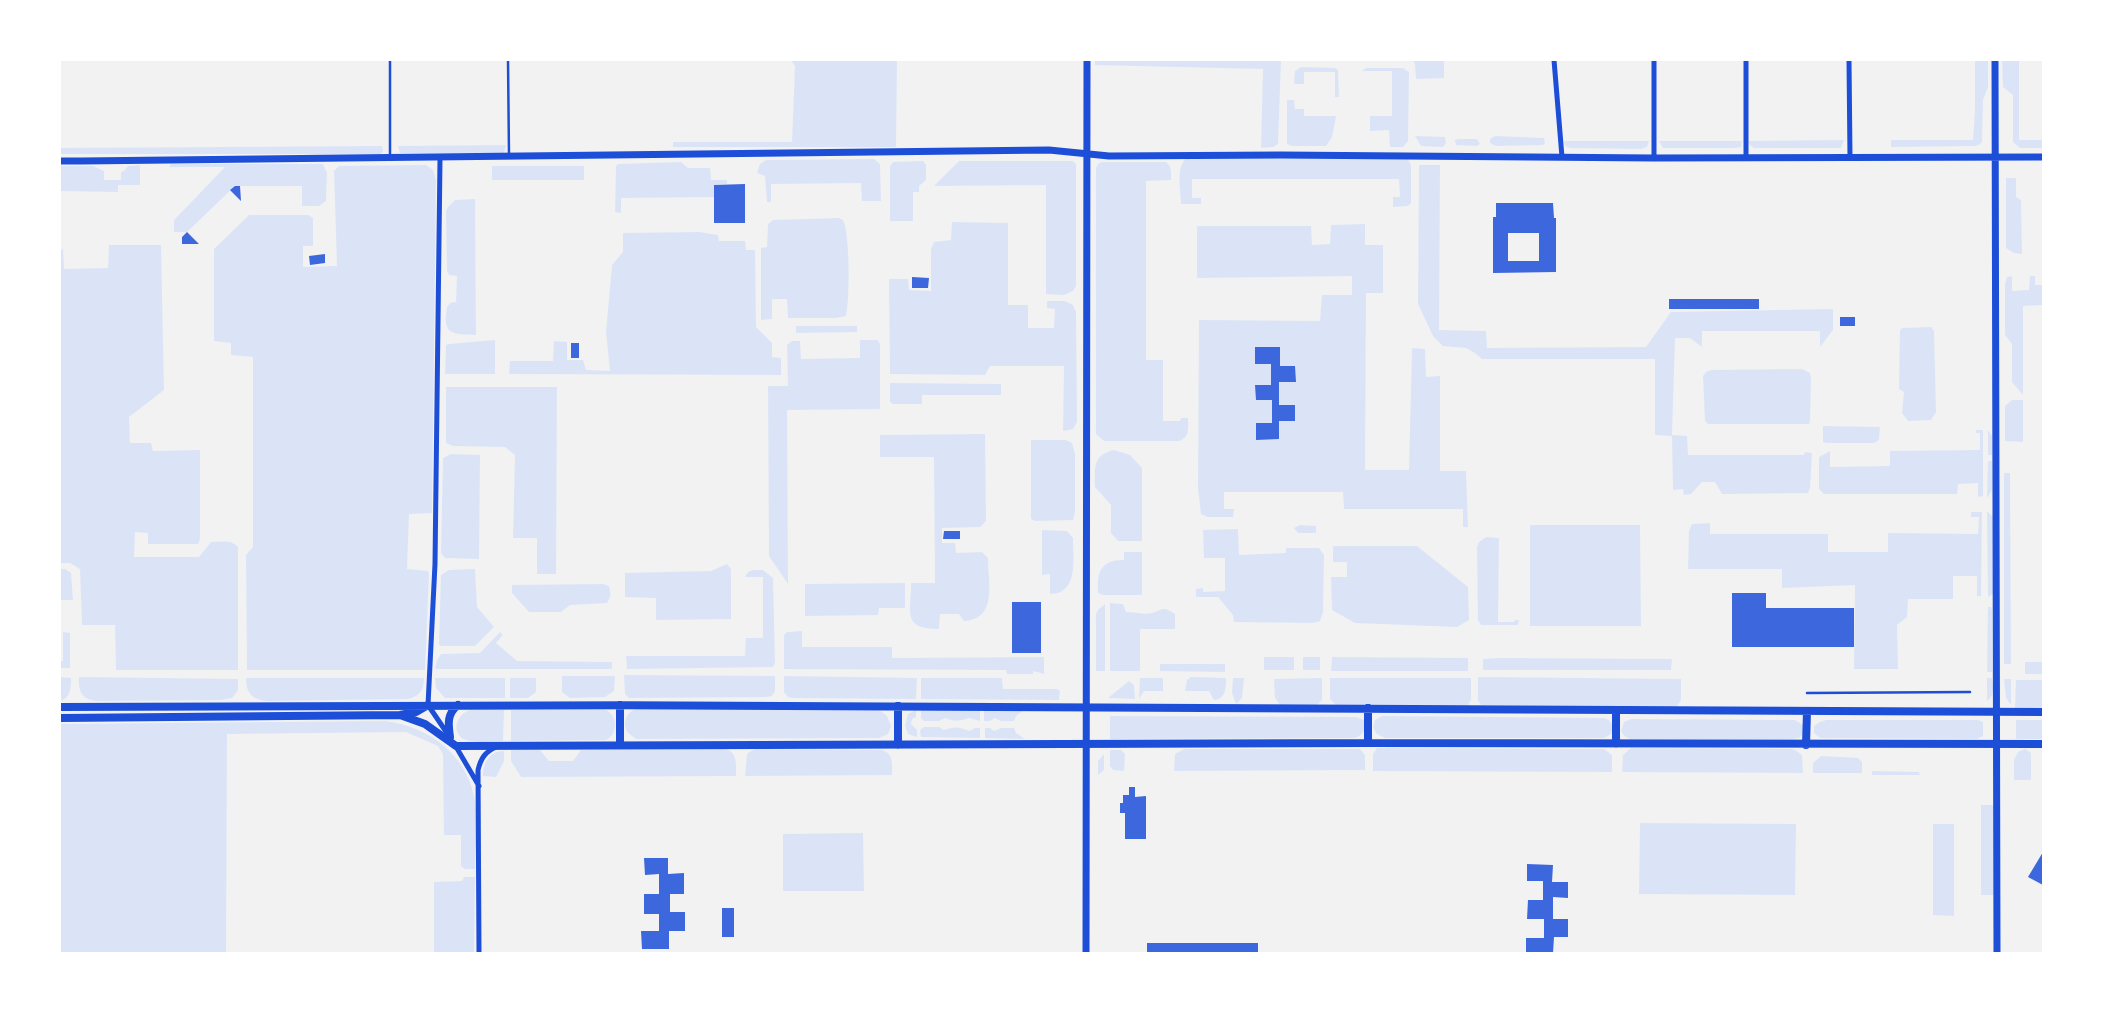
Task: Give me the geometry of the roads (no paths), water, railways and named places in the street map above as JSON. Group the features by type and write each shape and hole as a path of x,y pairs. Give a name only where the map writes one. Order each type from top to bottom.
{"main road":[{"path":"60,718 400,715 416,712 428,705"},
{"path":"450,737 448,720 452,710 458,705"},
{"path":"620,705 620,745"},
{"path":"60,706 1086,706 2043,712"},
{"path":"75,706 76,718"},
{"path":"242,706 242,716"},
{"path":"898,706 898,745"},
{"path":"1368,708 1368,743"},
{"path":"1616,710 1616,744"},
{"path":"1806,745 1807,711"},
{"path":"400,715 425,724 456,746 1368,743 2043,744"}],"street":[{"path":"1086,953 1087,60"},
{"path":"1554,60 1562,157"},
{"path":"1654,60 1654,158"},
{"path":"1746,60 1746,158"},
{"path":"1849,60 1850,158"},
{"path":"1995,60 1997,953"},
{"path":"60,161 440,159 667,153 1040,150 1109,156 1281,154 1654,158 2043,157"},
{"path":"440,159 435,555 428,705 456,746 479,786"},
{"path":"479,953 480,760 486,752 499,746"}],"lane":[{"path":"390,60 390,159"},
{"path":"508,60 509,158"},
{"path":"1807,693 1970,692"}]}
